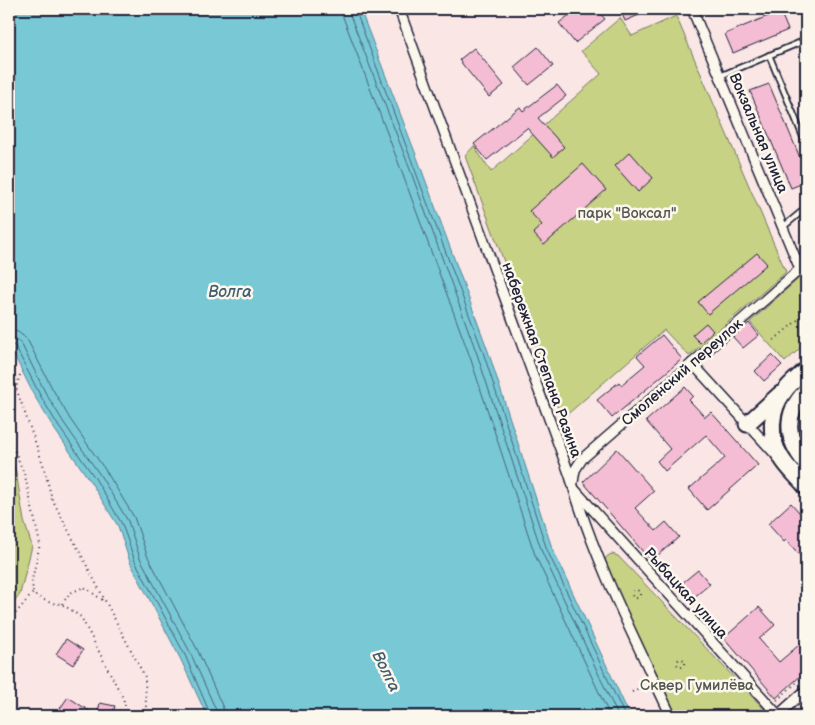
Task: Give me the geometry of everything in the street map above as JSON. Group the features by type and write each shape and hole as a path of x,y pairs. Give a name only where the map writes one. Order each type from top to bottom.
{"main road":[{"path":"747,424 806,370"},
{"path":"788,386 778,402 772,421 775,445 784,462 806,487"},
{"path":"802,458 790,436 790,420 796,403 806,391"}],"street":[{"name":"набережная Степана Разина","path":"399,9 599,564 671,716"},
{"name":"Вокзальная улица","path":"692,9 783,227 803,266"},
{"name":"Смоленский переулок","path":"573,488 574,474 580,461 803,266"},
{"path":"692,363 784,462"},
{"name":"Рыбацкая улица","path":"573,488 778,716"},
{"path":"778,716 806,690"}],"lane":[{"path":"720,76 806,40"},
{"path":"769,55 806,144"},
{"path":"783,227 806,208"}],"path":[{"path":"796,9 806,33"},
{"path":"774,340 806,313"},
{"path":"16,388 20,375"},
{"path":"9,378 16,388 43,464 52,499 145,677 146,708 144,716"},
{"path":"9,437 25,476 40,544 32,580 32,593 9,621"},
{"path":"62,604 70,593 84,587 105,602"},
{"path":"32,593 51,603 62,604 81,617 123,698 128,716"},
{"path":"770,706 806,674"},
{"path":"632,692 647,684"},
{"path":"710,716 714,713 717,716"}],"green space":[{"name":"парк \"Воксал\"","path":"676,16 786,272 689,356 664,330 562,419 465,156 474,146 491,172 601,74 581,51 620,18 632,36"},
{"path":"806,272 806,343 785,362 750,322"},
{"path":"9,453 16,472 24,521 32,546 20,594 9,610"},
{"name":"Сквер Гумилёва","path":"612,554 618,556 768,713 764,716 676,716 606,568 605,560 607,556"}],"water":[{"name":"Волга","path":"9,9 360,9 488,351 552,548 630,716 207,716 180,658 130,562 118,526 35,397 9,345"}],"building":[{"path":"577,9 596,9 605,19 575,43 559,23"},
{"path":"620,9 653,9 625,21"},
{"path":"780,11 788,30 733,53 725,34"},
{"path":"538,47 553,66 529,85 514,67"},
{"path":"474,48 504,85 489,97 459,60"},
{"path":"769,84 806,172 806,182 791,188 750,91"},
{"path":"557,85 566,96 538,118 564,147 553,157 527,128 487,160 474,144 520,107 523,111"},
{"path":"630,152 653,178 638,192 615,166"},
{"path":"583,164 606,190 544,245 533,233 542,225 529,211"},
{"path":"757,253 767,264 708,314 698,302"},
{"path":"706,323 713,331 700,343 692,335"},
{"path":"749,323 759,335 743,348 733,337"},
{"path":"662,335 682,359 612,418 597,400 619,382 621,385 645,365 637,356"},
{"path":"772,355 782,365 764,381 755,371"},
{"path":"685,387 693,396 689,400 705,417 711,412 758,465 707,510 689,489 725,458 724,456 706,435 665,471 657,461 670,449 646,421"},
{"path":"617,449 654,491 635,508 656,531 666,522 679,537 651,561 583,482"},
{"path":"791,503 806,520 806,562 768,524"},
{"path":"698,570 710,584 693,598 681,584"},
{"path":"759,607 775,625 759,639 779,662 806,639 806,671 776,698 724,638"},
{"path":"66,639 83,650 73,665 56,654"},
{"path":"68,697 97,716 62,716 57,713"},
{"path":"100,703 115,706 112,716 97,716"}]}
